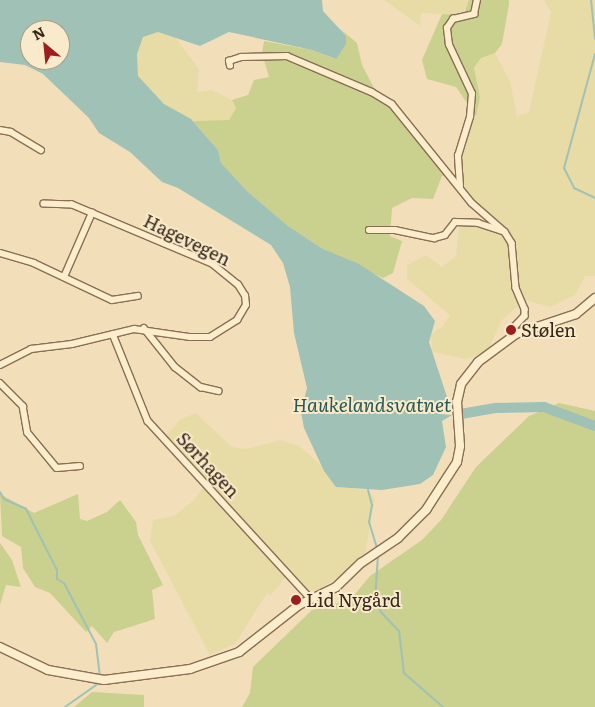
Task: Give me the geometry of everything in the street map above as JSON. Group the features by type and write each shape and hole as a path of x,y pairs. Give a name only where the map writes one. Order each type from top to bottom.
{"main road":[{"path":"0,647 48,670 92,679 113,680 190,669 239,652 311,599 330,592 360,563 390,545 441,491 459,454 457,402 461,384 478,362 516,334 576,314 595,298"}],"street":[{"path":"460,188 458,156 470,117 472,94 449,45 447,28 453,19 474,14 477,0"},
{"path":"230,66 229,60 241,57 287,56 382,97 416,132 460,188 505,232 512,243 516,288 525,309 525,316 514,328 516,334"},
{"path":"0,130 11,132 41,150"},
{"name":"Hagevegen","path":"0,366 31,349 72,344 144,328 190,337 210,337 242,316 246,305 245,296 232,279 212,264 92,213 61,202 44,204"},
{"path":"64,277 92,213"},
{"path":"369,230 395,230 434,238 445,235 455,222 478,223 505,232"},
{"path":"0,254 64,277 112,300 138,296"},
{"path":"144,328 175,367 201,387 219,392"},
{"name":"Sørhagen","path":"113,334 148,421 311,599"},
{"path":"0,383 23,406 28,433 57,468 80,466"}],"shaded area":[{"path":"384,0 469,0 465,11 459,15 421,13 420,26"},
{"path":"544,0 595,0 595,276 585,276 575,295 550,307 525,300 502,320 487,352 466,359 432,352 431,334 443,326 450,315 407,279 407,265 426,255 442,267 456,256 459,227 493,223 454,177 463,129 476,116 480,98 473,71 481,58 495,53 510,81 517,116 529,112 551,12"},
{"path":"158,32 175,37 199,69 197,92 212,90 232,100 236,108 229,120 193,121 164,104 138,76 137,54 143,37"},
{"path":"196,413 232,447 246,449 280,440 299,446 321,465 336,487 368,490 375,499 364,559 319,590 310,591 290,572 271,595 267,593 235,644 210,655 150,541 153,520 174,516 193,501 207,482 166,435 181,419"}],"green space":[{"path":"469,0 509,0 502,44 495,53 481,58 474,68 480,98 476,116 456,87 427,79 422,60 442,14 459,15 465,11"},
{"path":"339,28 357,43 362,65 375,90 390,101 454,177 442,176 433,199 412,198 392,208 390,236 402,241 393,273 383,278 323,249 288,226 247,191 221,163 218,150 193,121 229,120 236,108 232,100 248,95 254,80 269,77 262,53 264,41 312,50 335,59 346,36"},
{"path":"559,403 595,411 595,707 242,707 250,693 253,667 312,610 350,600 370,576 422,540 441,520 476,467 529,416"},
{"path":"0,494 34,513 78,494 80,519 87,521 107,512 120,500 136,522 138,535 163,585 152,590 155,619 114,632 107,643 92,626 86,632 50,593 35,587 23,568 21,547 2,536"},
{"path":"0,543 12,560 21,587 6,585 0,605"},
{"path":"92,692 144,695 144,707 74,707"}],"water":[{"name":"Haukelandsvatnet","path":"0,0 322,0 323,11 346,36 346,44 336,59 312,50 229,32 200,46 158,32 143,37 137,54 138,76 164,104 191,119 218,150 221,163 247,191 288,226 323,249 359,264 424,306 435,321 429,342 447,397 440,414 452,415 442,421 446,447 433,475 420,484 382,490 336,487 324,471 304,428 301,412 307,388 294,333 290,287 283,263 271,245 178,188 162,182 130,152 99,133 89,118 43,74 35,70 70,70 70,20 20,20 20,64 0,62"}],"waterway":[{"path":"591,0 595,39"},
{"path":"595,54 564,168 574,188 595,198"},
{"path":"461,414 496,408 544,407 595,426"},
{"path":"368,490 372,505 369,522 377,549"},
{"path":"0,492 4,499 26,509 57,570 57,579 64,583 96,644 100,677"},
{"path":"378,555 375,600 381,612 399,631 404,673 443,707"},
{"path":"65,707 99,683"}],"place":[{"name":"Stølen","path":"511,330"},
{"name":"Lid Nygård","path":"296,600"}]}
